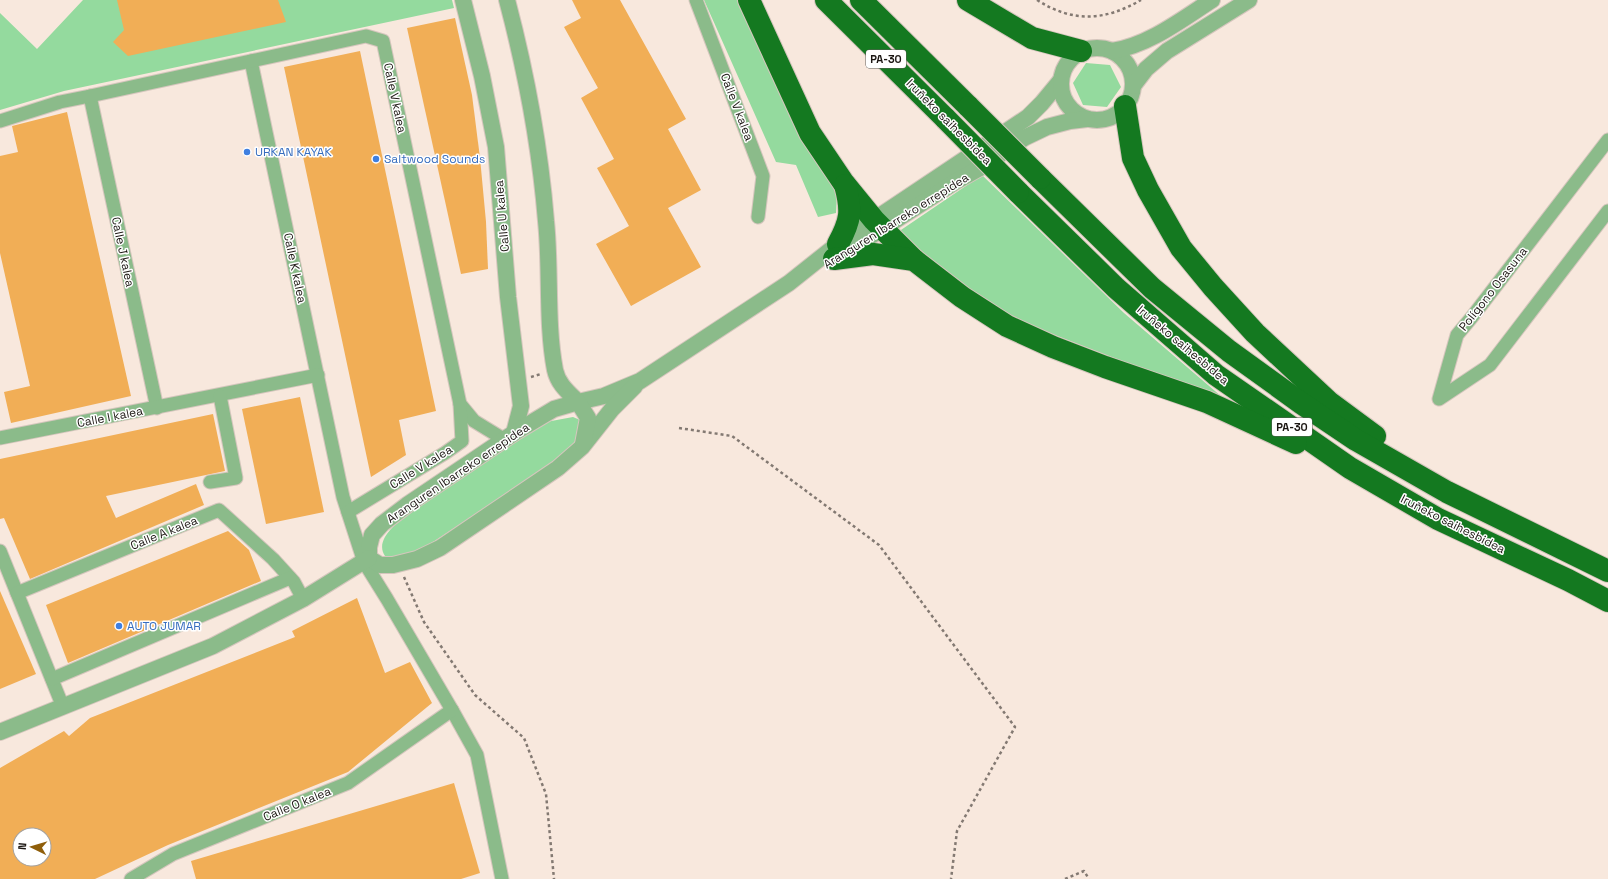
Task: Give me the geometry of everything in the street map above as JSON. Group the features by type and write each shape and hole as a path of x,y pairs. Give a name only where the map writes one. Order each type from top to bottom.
{"highway":[{"path":"749,0 810,133 845,184 914,260 962,297 1007,326 1060,350 1207,402 1350,468"},
{"name":"Iruñeko saihesbidea","path":"826,0 1116,288 1216,375 1350,468 1438,519 1568,580 1608,601"},
{"name":"Iruñeko saihesbidea","path":"861,0 1152,288 1229,351 1301,403 1356,440 1447,492 1608,571"},
{"path":"968,0 1032,38 1081,51"},
{"path":"1125,106 1133,158 1148,190 1181,248 1255,333 1329,402 1369,432 1419,463 1514,511 1577,555"},
{"path":"845,184 851,206 846,230 836,251 873,254 914,260"}],"street":[{"name":"Calle U kalea","path":"464,0 482,76 496,147 517,380 521,406 509,437"},
{"path":"507,0 519,45 540,162 546,222 551,329 556,371 561,384 578,402 588,418 582,447"},
{"name":"Calle V kalea","path":"696,0 763,176 758,217"},
{"path":"1112,51 1125,49 1144,41 1212,0"},
{"path":"1133,86 1146,69 1167,51 1249,0"},
{"name":"Calle V kalea","path":"252,61 366,36 383,41 460,404 462,441 348,512"},
{"path":"1091,48 1102,48 1112,51 1121,56 1128,64 1132,74 1133,86 1131,96 1118,114 1108,118 1098,120 1087,119 1078,115 1070,109 1064,100 1061,91 1061,80 1064,69 1071,58 1081,51 1091,48"},
{"path":"4,119 60,102 252,61"},
{"name":"Calle K kalea","path":"252,61 344,497 366,560"},
{"name":"Aranguren Ibarreko errepidea","path":"884,227 958,163 1028,116 1042,103 1061,80"},
{"name":"Calle J kalea","path":"90,96 157,408"},
{"name":"Aranguren Ibarreko errepidea","path":"640,381 612,409 582,447 558,468 440,548 417,559 398,564 380,565 366,560 372,535 382,524 406,505 554,409 604,396 640,381 789,282 818,269 836,251 884,227 978,169 1024,138 1047,126 1087,119"},
{"name":"Polígono Osasuna","path":"1608,140 1457,335 1439,399 1490,365 1608,211"},
{"name":"Calle I kalea","path":"0,438 220,396 318,375"},
{"path":"210,482 236,478 220,396"},
{"name":"Calle V kalea","path":"460,404 474,421 509,437"},
{"name":"Calle A kalea","path":"17,593 219,510 273,559 290,578 303,599"},
{"path":"0,551 63,707"},
{"path":"0,732 213,646 303,599 366,560 477,755 502,879"},
{"path":"52,679 290,578"},
{"name":"Calle O kalea","path":"131,879 173,854 348,782 452,710"}],"path":[{"path":"1037,0 1061,13 1076,16 1093,16 1121,11 1141,0"},
{"path":"517,380 556,371"},
{"path":"678,428 732,436 879,545 1014,727 957,832 951,879"},
{"path":"398,564 424,622 475,695 524,738 546,794 554,879"},
{"path":"1065,879 1084,871 1089,879"}],"green space":[{"path":"83,0 452,0 454,8 64,91 0,110 0,13 37,49"},
{"path":"704,0 737,0 804,142 837,193 836,213 818,217 796,165 776,162"},
{"path":"1086,63 1110,65 1121,87 1107,107 1083,105 1073,83"},
{"path":"982,175 1124,313 1229,403 1019,321 926,261 898,232"},
{"path":"573,417 580,420 579,436 570,449 555,462 424,548 410,554 389,557 385,556 382,550 382,544 388,532 408,513 546,422"}],"building":[{"path":"117,0 278,0 286,22 128,56 113,42 124,30"},
{"path":"572,0 620,0 686,119 668,129 701,190 668,208 701,267 631,306 596,244 629,226 597,168 614,159 581,98 598,88 564,27 581,18"},
{"path":"455,18 472,95 486,222 488,269 461,274 407,28"},
{"path":"360,51 436,411 399,420 406,455 371,477 284,67"},
{"path":"67,112 131,396 11,423 4,392 30,386 0,253 0,156 18,152 12,126"},
{"path":"300,397 324,512 266,524 242,409"},
{"path":"213,414 225,471 106,496 116,518 196,484 204,505 30,579 4,518 0,519 0,459"},
{"path":"228,531 249,550 261,581 68,663 46,605"},
{"path":"0,591 36,674 0,689"},
{"path":"357,598 385,673 410,662 432,703 348,772 168,845 95,879 0,879 0,768 64,731 69,736 90,718 295,637 292,631"},
{"path":"454,783 480,873 461,879 196,879 191,861"}],"place":[{"name":"URKAN KAYAK","path":"247,152"},
{"name":"Saltwood Sounds","path":"376,159"},
{"name":"AUTO JUMAR","path":"119,626"}]}
